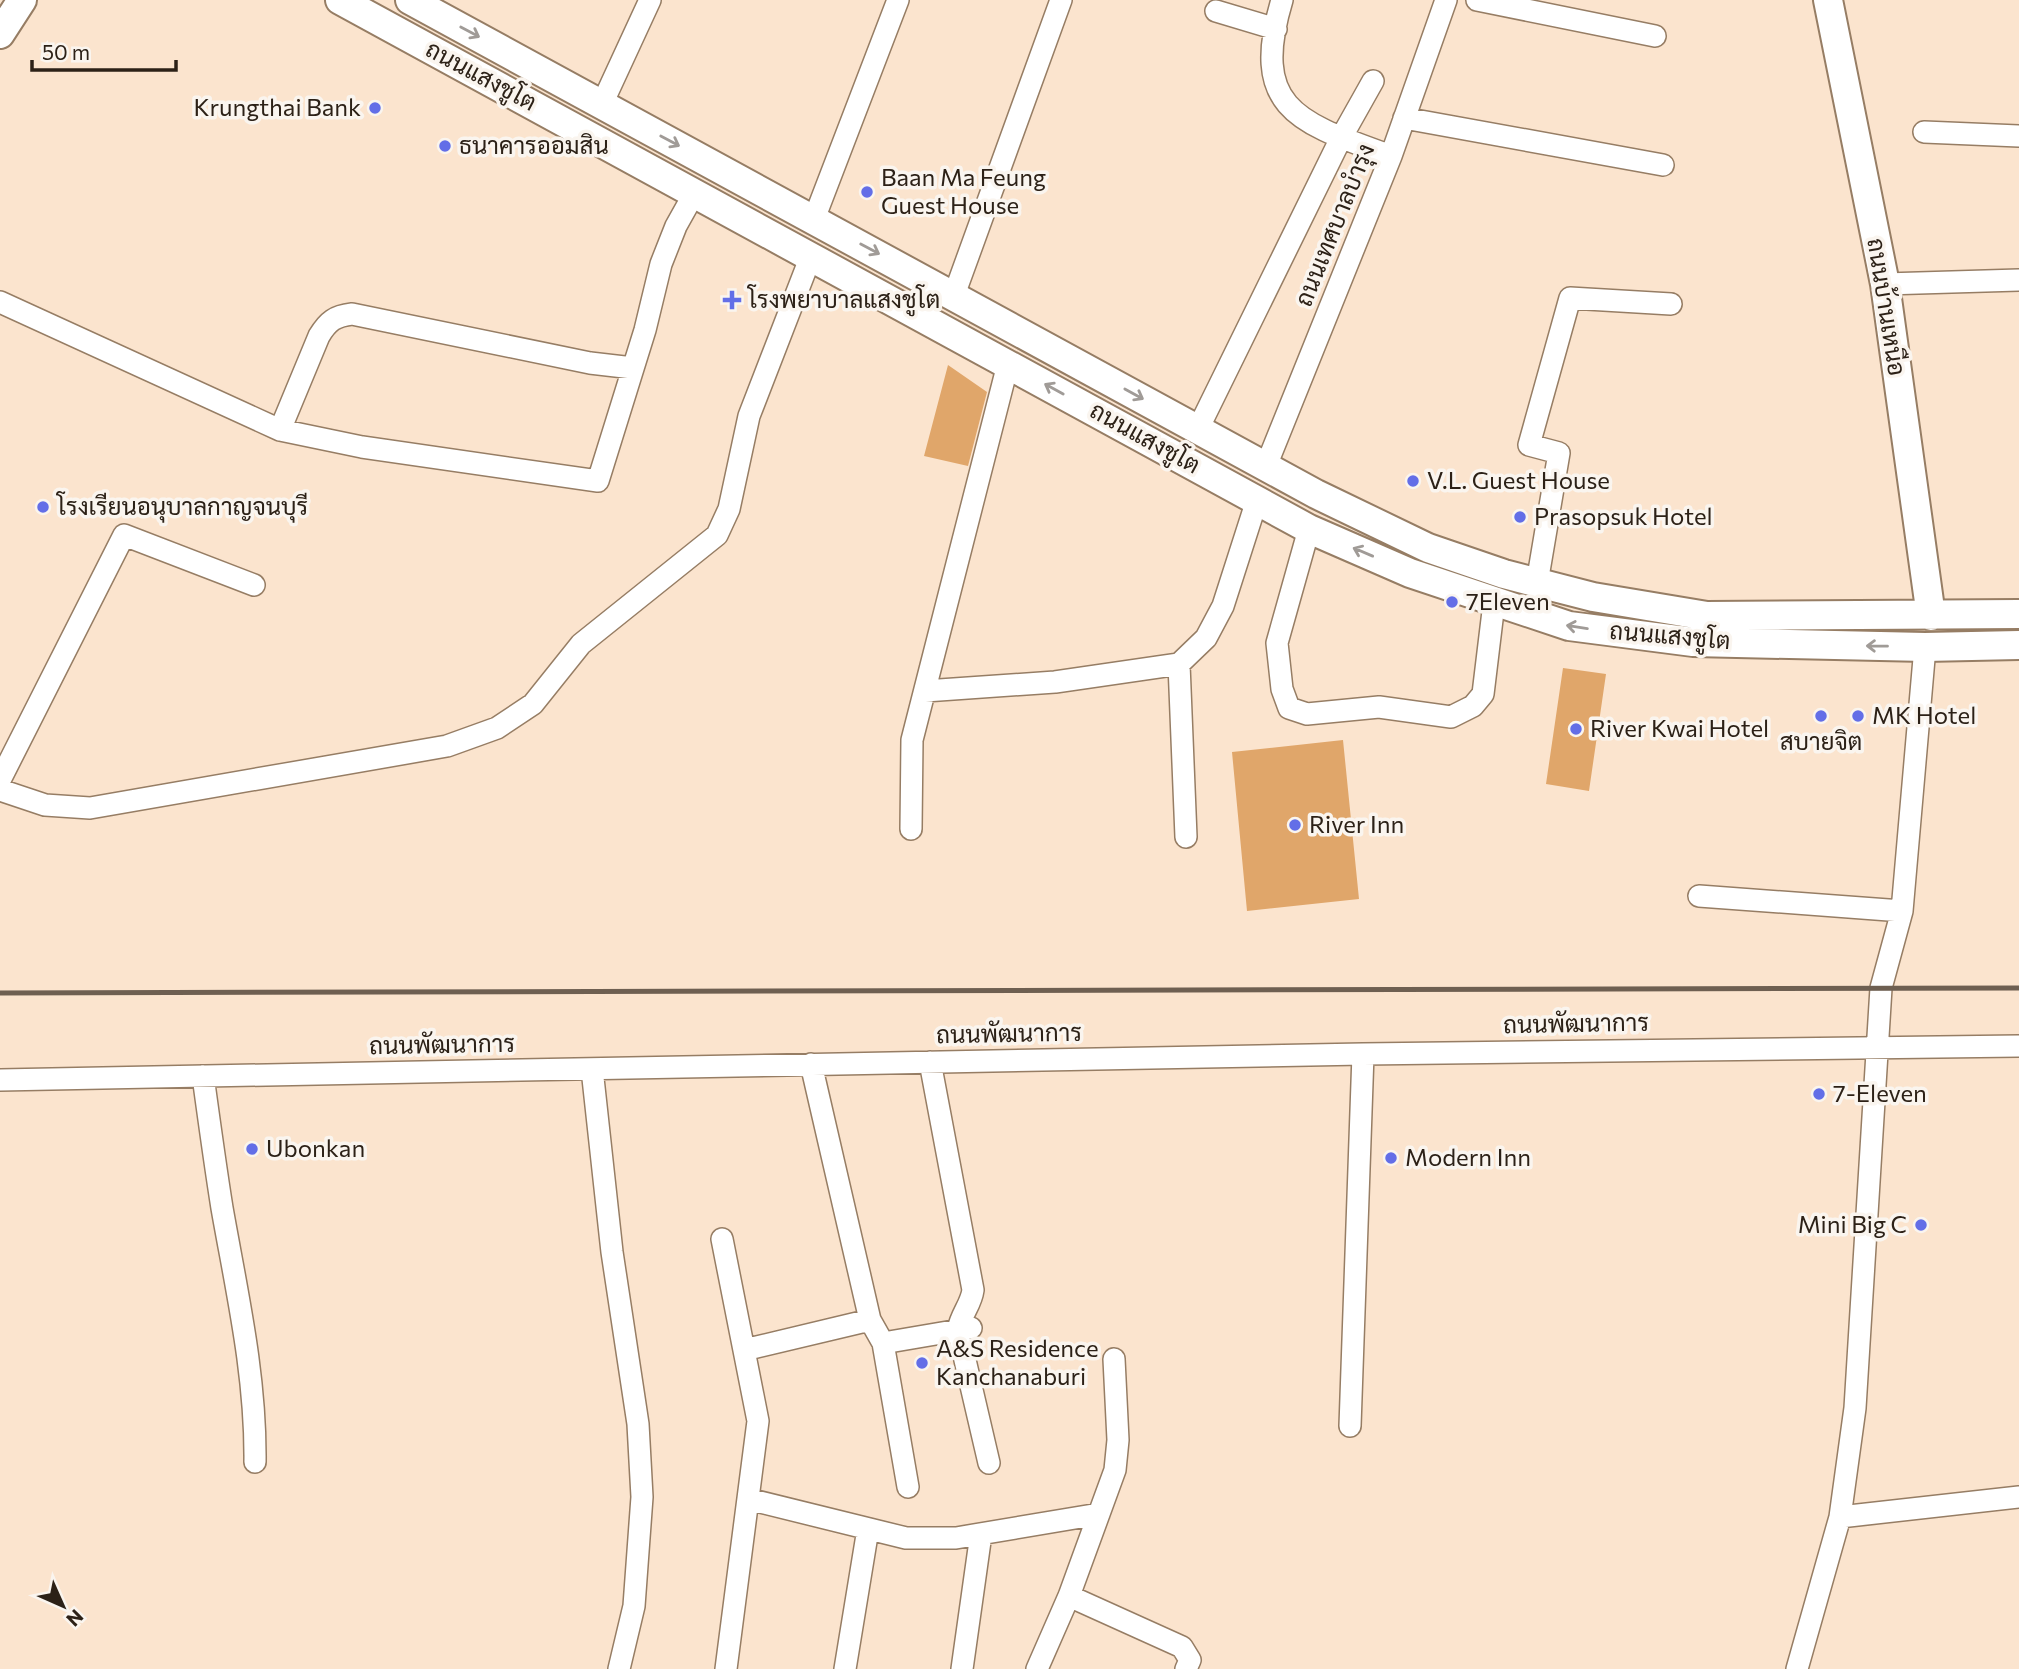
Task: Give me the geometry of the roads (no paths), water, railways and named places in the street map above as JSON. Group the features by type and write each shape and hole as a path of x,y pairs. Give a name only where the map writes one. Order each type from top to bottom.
{"main road":[{"path":"0,34 22,0"},
{"name":"ถนนแสงชูโต","path":"340,0 1309,529 1410,573 1569,626 1693,642 1926,647 2019,645"},
{"name":"ถนนแสงชูโต","path":"410,0 1316,494 1428,548 1504,574 1593,597 1707,616 2019,614"},
{"name":"ถนนบ้านเหนือ","path":"1828,0 1885,284 1931,616"},
{"path":"1494,603 1504,574"}],"street":[{"path":"601,104 650,0"},
{"path":"814,219 898,0"},
{"path":"954,295 1061,0"},
{"path":"1282,0 1270,55 1271,74 1277,90 1303,118 1341,138 1391,156"},
{"name":"ถนนเทศบาลบำรุง","path":"1266,466 1391,156 1446,0"},
{"path":"1477,0 1655,36"},
{"path":"1216,11 1276,29"},
{"path":"1198,429 1341,138 1373,80"},
{"path":"1404,118 1663,165"},
{"path":"1924,132 2019,136"},
{"path":"0,302 280,430 362,447 598,481 634,368 661,264 676,226 695,192"},
{"path":"0,790 46,805 90,808 447,746 497,728 533,704 581,644 717,535 729,509 749,416 811,256"},
{"path":"1885,284 2019,279"},
{"path":"1537,583 1559,453 1529,445 1570,298 1671,304"},
{"path":"280,430 319,336 327,323 338,316 352,314 590,363 634,368"},
{"path":"911,830 910,754 1008,364"},
{"path":"925,691 1055,682 1180,664 1206,638 1223,606 1257,500"},
{"path":"1309,529 1277,643 1282,689 1289,708 1298,712 1307,714 1380,707 1451,717 1473,706 1483,694 1494,603"},
{"path":"0,780 124,535 254,585"},
{"path":"1797,1669 1840,1517 1855,1408 1881,988 1902,911 1926,647"},
{"path":"1180,664 1186,837"},
{"path":"1699,896 1902,911"},
{"name":"ถนนพัฒนาการ","path":"0,1080 1363,1054 2019,1046"},
{"path":"1350,1426 1363,1054"},
{"path":"930,1062 973,1290 972,1302 961,1315 989,1463"},
{"path":"811,1064 870,1320 883,1343 908,1487"},
{"path":"592,1069 612,1252 638,1424 642,1497 634,1606 618,1669"},
{"path":"203,1076 222,1206 249,1353 256,1422 255,1462"},
{"path":"722,1239 758,1421 726,1669"},
{"path":"744,1350 870,1320"},
{"path":"883,1343 965,1329"},
{"path":"1037,1669 1069,1596 1115,1470 1118,1440 1115,1359"},
{"path":"1840,1517 2019,1497"},
{"path":"748,1499 906,1538 956,1538 1099,1514"},
{"path":"845,1669 868,1529"},
{"path":"962,1669 981,1534"},
{"path":"1069,1596 1182,1647 1190,1660 1186,1669"}],"railway":[{"path":"0,993 2019,988"}],"place":[{"name":"Krungthai Bank","path":"375,108"},
{"name":"ธนาคารออมสิน","path":"445,146"},
{"name":"Baan Ma Feung Guest House","path":"867,192"},
{"name":"โรงพยาบาลแสงชูโต","path":"732,300"},
{"name":"V.L. Guest House","path":"1413,481"},
{"name":"โรงเรียนอนุบาลกาญจนบุรี","path":"43,507"},
{"name":"Prasopsuk Hotel","path":"1520,517"},
{"name":"7Eleven","path":"1452,602"},
{"name":"สบายจิต","path":"1821,716"},
{"name":"MK Hotel","path":"1858,716"},
{"name":"River Kwai Hotel","path":"1576,729"},
{"name":"River Inn","path":"1295,825"},
{"name":"7-Eleven","path":"1819,1094"},
{"name":"Ubonkan","path":"252,1149"},
{"name":"Modern Inn","path":"1391,1158"},
{"name":"Mini Big C","path":"1921,1225"},
{"name":"A&S Residence Kanchanaburi","path":"922,1363"}]}
